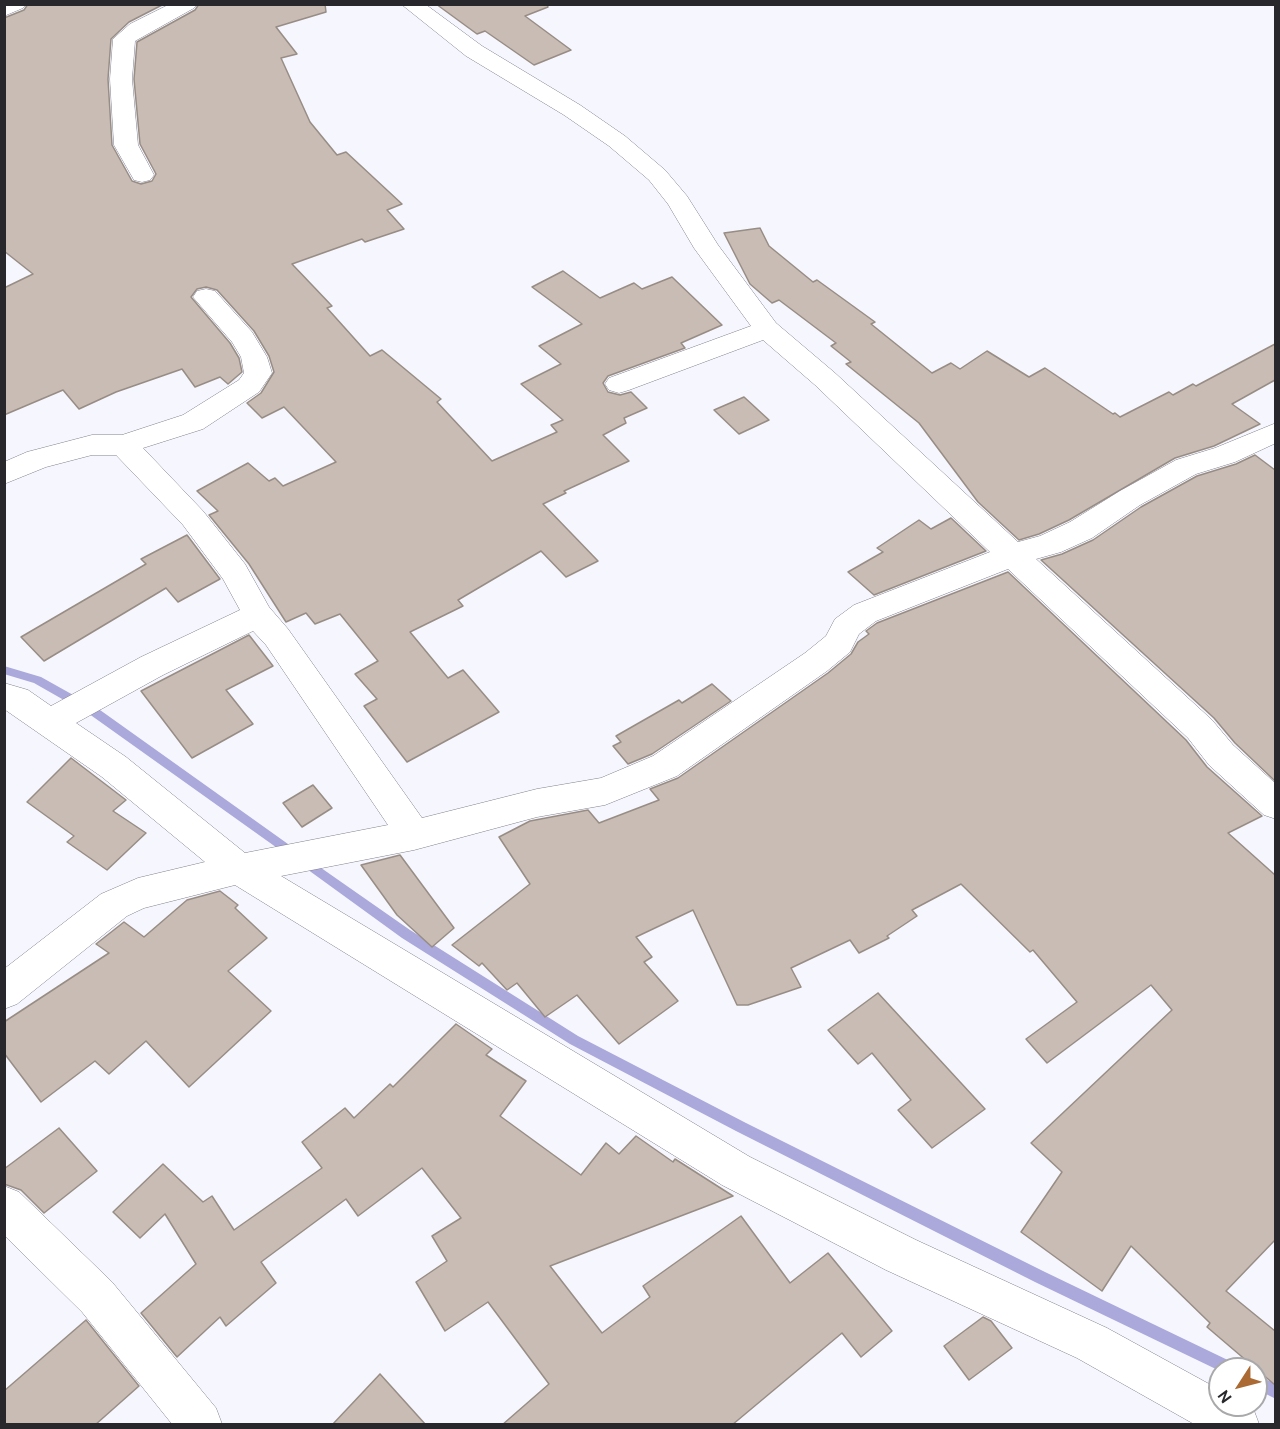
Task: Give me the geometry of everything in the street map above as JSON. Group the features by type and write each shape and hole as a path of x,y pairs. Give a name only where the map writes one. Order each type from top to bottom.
{"street":[{"path":"4,10 16,4"},
{"path":"141,175 126,145 121,79 124,39 138,29 187,4"},
{"path":"411,4 474,51 572,110 617,141 657,175 678,201 707,248 766,329 834,387 1200,729 1221,755 1275,805"},
{"path":"4,474 37,459 92,445 123,445 194,422 249,386 258,373 255,357 243,338 206,297"},
{"path":"619,384 766,329"},
{"path":"4,992 114,905 156,889 239,869 414,835 537,803 605,791 666,766 816,662 839,643 846,627 865,613 1012,555 1050,544 1081,530 1130,498 1186,467 1224,455 1275,432"},
{"path":"123,445 193,518 234,572 258,615 277,637 414,835"},
{"path":"57,720 152,666 258,615"},
{"path":"4,696 16,699 57,720 239,869 736,1171 901,1255 1092,1343 1238,1425"},
{"path":"4,1206 97,1297 200,1425"}],"building":[{"path":"28,4 164,4 129,22 111,39 108,79 112,145 132,181 141,184 152,181 156,174 140,144 134,79 137,42 195,10 199,4 325,4 326,12 276,27 297,54 281,58 310,122 337,155 346,152 402,204 387,210 404,229 365,242 362,239 292,264 332,306 327,308 370,356 382,350 441,399 437,402 492,461 557,432 551,425 563,420 521,384 561,364 539,346 582,324 532,287 563,271 600,298 634,283 642,289 672,277 722,325 681,343 685,348 608,376 603,383 608,392 620,395 631,392 647,408 624,418 626,423 603,435 629,461 564,491 566,493 543,504 598,561 566,577 541,551 458,600 463,606 410,632 448,678 463,670 499,712 407,762 364,706 377,699 355,674 378,661 340,614 315,624 306,613 286,622 249,564 209,515 218,511 197,491 248,463 269,481 275,478 283,486 336,462 284,407 262,418 247,403 261,393 274,372 269,356 254,331 217,290 206,287 197,289 191,297 230,343 239,358 242,372 228,384 220,377 195,387 182,369 116,392 79,409 63,390 4,415 4,288 33,274 4,251 4,18 24,10"},
{"path":"436,4 547,4 548,7 525,16 571,50 534,65 485,31 477,34"},
{"path":"760,228 769,246 813,282 817,280 875,322 871,324 932,373 951,363 960,369 987,351 1029,377 1045,368 1120,417 1169,392 1173,395 1193,384 1196,386 1275,344 1275,380 1232,404 1260,424 1214,446 1175,458 1069,520 1039,534 1019,540 978,502 919,423 846,364 851,362 831,346 836,343 779,300 772,303 750,284 724,233"},
{"path":"744,397 769,420 739,434 714,410"},
{"path":"1255,455 1275,470 1275,781 1235,743 1214,718 1041,560 1062,554 1093,540 1141,507 1197,476 1236,464"},
{"path":"951,518 986,551 874,595 848,572 883,552 877,548 919,520 931,529"},
{"path":"187,535 220,579 178,602 166,588 44,661 21,637 146,564 141,559"},
{"path":"1008,572 1186,740 1207,767 1262,816 1228,833 1275,875 1275,1240 1226,1291 1275,1331 1275,1385 1268,1379 1268,1357 1242,1357 1207,1327 1210,1323 1131,1246 1102,1291 1021,1232 1062,1172 1031,1143 1172,1010 1151,985 1047,1063 1026,1039 1077,1002 1033,950 1030,952 961,884 912,910 917,916 887,936 889,938 859,953 850,940 791,968 801,987 748,1005 737,1005 693,910 636,937 652,957 644,962 678,1001 619,1044 577,995 545,1017 517,983 507,990 482,963 479,966 452,945 530,884 499,837 530,821 588,810 599,823 659,800 650,789 678,778 828,673 851,654 858,642 869,634 866,631 877,623"},
{"path":"249,635 273,666 226,690 253,724 192,758 141,691"},
{"path":"712,684 731,701 652,754 628,764 613,746 621,742 616,736 679,700 682,703"},
{"path":"71,758 126,800 113,811 146,833 107,870 67,842 74,836 27,802"},
{"path":"313,785 332,808 302,827 283,803"},
{"path":"400,855 454,928 432,947 397,915 361,865"},
{"path":"220,891 238,905 235,908 267,938 228,971 271,1011 189,1087 146,1041 109,1074 95,1061 41,1102 4,1053 4,1022 109,953 96,944 124,922 144,937 187,900"},
{"path":"878,993 985,1109 932,1148 898,1110 911,1100 872,1053 858,1064 828,1030"},
{"path":"456,1024 492,1049 486,1055 526,1081 500,1116 581,1175 606,1143 619,1154 636,1136 673,1162 675,1159 733,1196 550,1266 602,1333 650,1297 643,1286 741,1216 790,1283 828,1253 892,1331 861,1357 842,1333 732,1425 502,1425 549,1384 488,1302 445,1331 416,1282 447,1261 432,1236 461,1218 422,1168 358,1216 346,1199 261,1262 276,1283 226,1326 220,1317 177,1357 141,1313 196,1264 165,1214 140,1238 113,1212 163,1164 203,1202 212,1196 234,1230 322,1168 302,1142 345,1108 354,1118 390,1084 393,1087"},
{"path":"59,1128 97,1171 44,1213 21,1190 4,1184 4,1169"},
{"path":"983,1317 991,1321 1012,1348 969,1380 944,1346"},
{"path":"86,1320 139,1386 95,1425 4,1425 4,1391"},
{"path":"380,1374 426,1425 332,1425"}],"waterway":[{"path":"4,670 37,680 96,713 291,852"},
{"path":"304,861 406,934 574,1040 741,1127 1040,1277 1208,1358"},
{"path":"1268,1388 1276,1392"}]}
